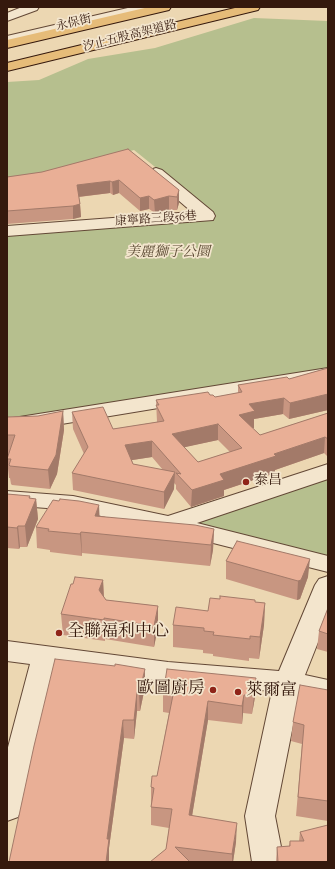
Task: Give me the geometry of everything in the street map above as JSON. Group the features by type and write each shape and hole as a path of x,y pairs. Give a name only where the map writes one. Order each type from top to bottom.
{"highway":[{"name":"汐止五股高架道路","path":"7,44 165,7"},
{"path":"7,60 223,7"},
{"name":"汐止五股高架道路","path":"7,66 254,7"},
{"path":"7,51 178,11"}],"street":[{"path":"7,17 32,7"},
{"name":"永保街","path":"7,40 148,7"},
{"path":"7,26 24,36"},
{"name":"康寧路三段56巷","path":"7,231 207,216 143,163"},
{"path":"7,426 328,374"},
{"path":"169,524 328,470"},
{"path":"7,498 73,503 169,524 328,564"},
{"path":"268,862 260,816 288,682 328,585"},
{"path":"7,651 168,672 288,682 328,690"},
{"path":"7,808 46,656"}],"green space":[{"name":"美麗獅子公圜","path":"254,18 328,21 328,371 7,423 7,235 215,218 216,216 134,150 36,176 7,181 7,82 39,80 88,59 155,48"},
{"path":"328,477 328,558 194,524"}],"building":[{"path":"128,149 179,190 177,197 169,196 154,200 149,196 140,198 119,180 77,185 80,204 73,206 7,211 7,177 42,172"},
{"path":"328,368 328,394 290,403 284,398 249,404 255,411 239,415 260,435 328,413 328,439 325,437 274,454 276,456 220,474 224,480 192,490 176,473 181,474 152,441 125,445 133,464 175,472 164,492 72,473 88,447 72,412 103,407 113,429 164,421 156,405 159,405 156,400 208,392 210,395 215,397 242,392 238,385 287,377 289,379","holes":["218,424 242,448 198,462 172,434"]},
{"path":"63,411 56,455 48,470 10,466 11,459 7,459 15,435 7,435 7,417 38,416"},
{"path":"7,494 30,496 29,498 36,499 25,526 18,526 17,528 7,527"},
{"path":"60,499 99,505 95,516 195,525 214,529 211,545 81,532 80,534 48,531 49,529 36,527 53,500 59,501"},
{"path":"237,541 310,559 301,580 298,581 226,561"},
{"path":"75,577 103,580 99,590 106,600 158,606 154,626 104,618 104,620 61,614 71,584 73,584"},
{"path":"220,596 255,600 255,602 265,603 260,637 250,636 250,639 213,635 214,632 204,631 204,628 173,625 176,607 208,611 210,598 220,599"},
{"path":"328,608 328,634 319,631"},
{"path":"55,659 115,666 115,664 145,669 139,693 137,692 134,720 123,720 107,839 109,839 106,862 9,862 34,746"},
{"path":"167,669 256,678 254,695 244,695 242,706 208,701 189,815 237,823 232,854 175,847 190,862 150,862 166,849 172,809 151,807 154,788 151,787 152,776 157,776 173,695 163,694"},
{"path":"300,685 328,690 328,801 298,797 304,725 293,722"},
{"path":"328,825 328,862 278,862 277,847 290,846 290,841 304,841 300,832"}],"place":[{"name":"泰昌","path":"246,482"},
{"name":"全聯福利中心","path":"59,633"},
{"name":"歐圖廚房","path":"213,690"},
{"name":"萊爾富","path":"238,692"}]}
